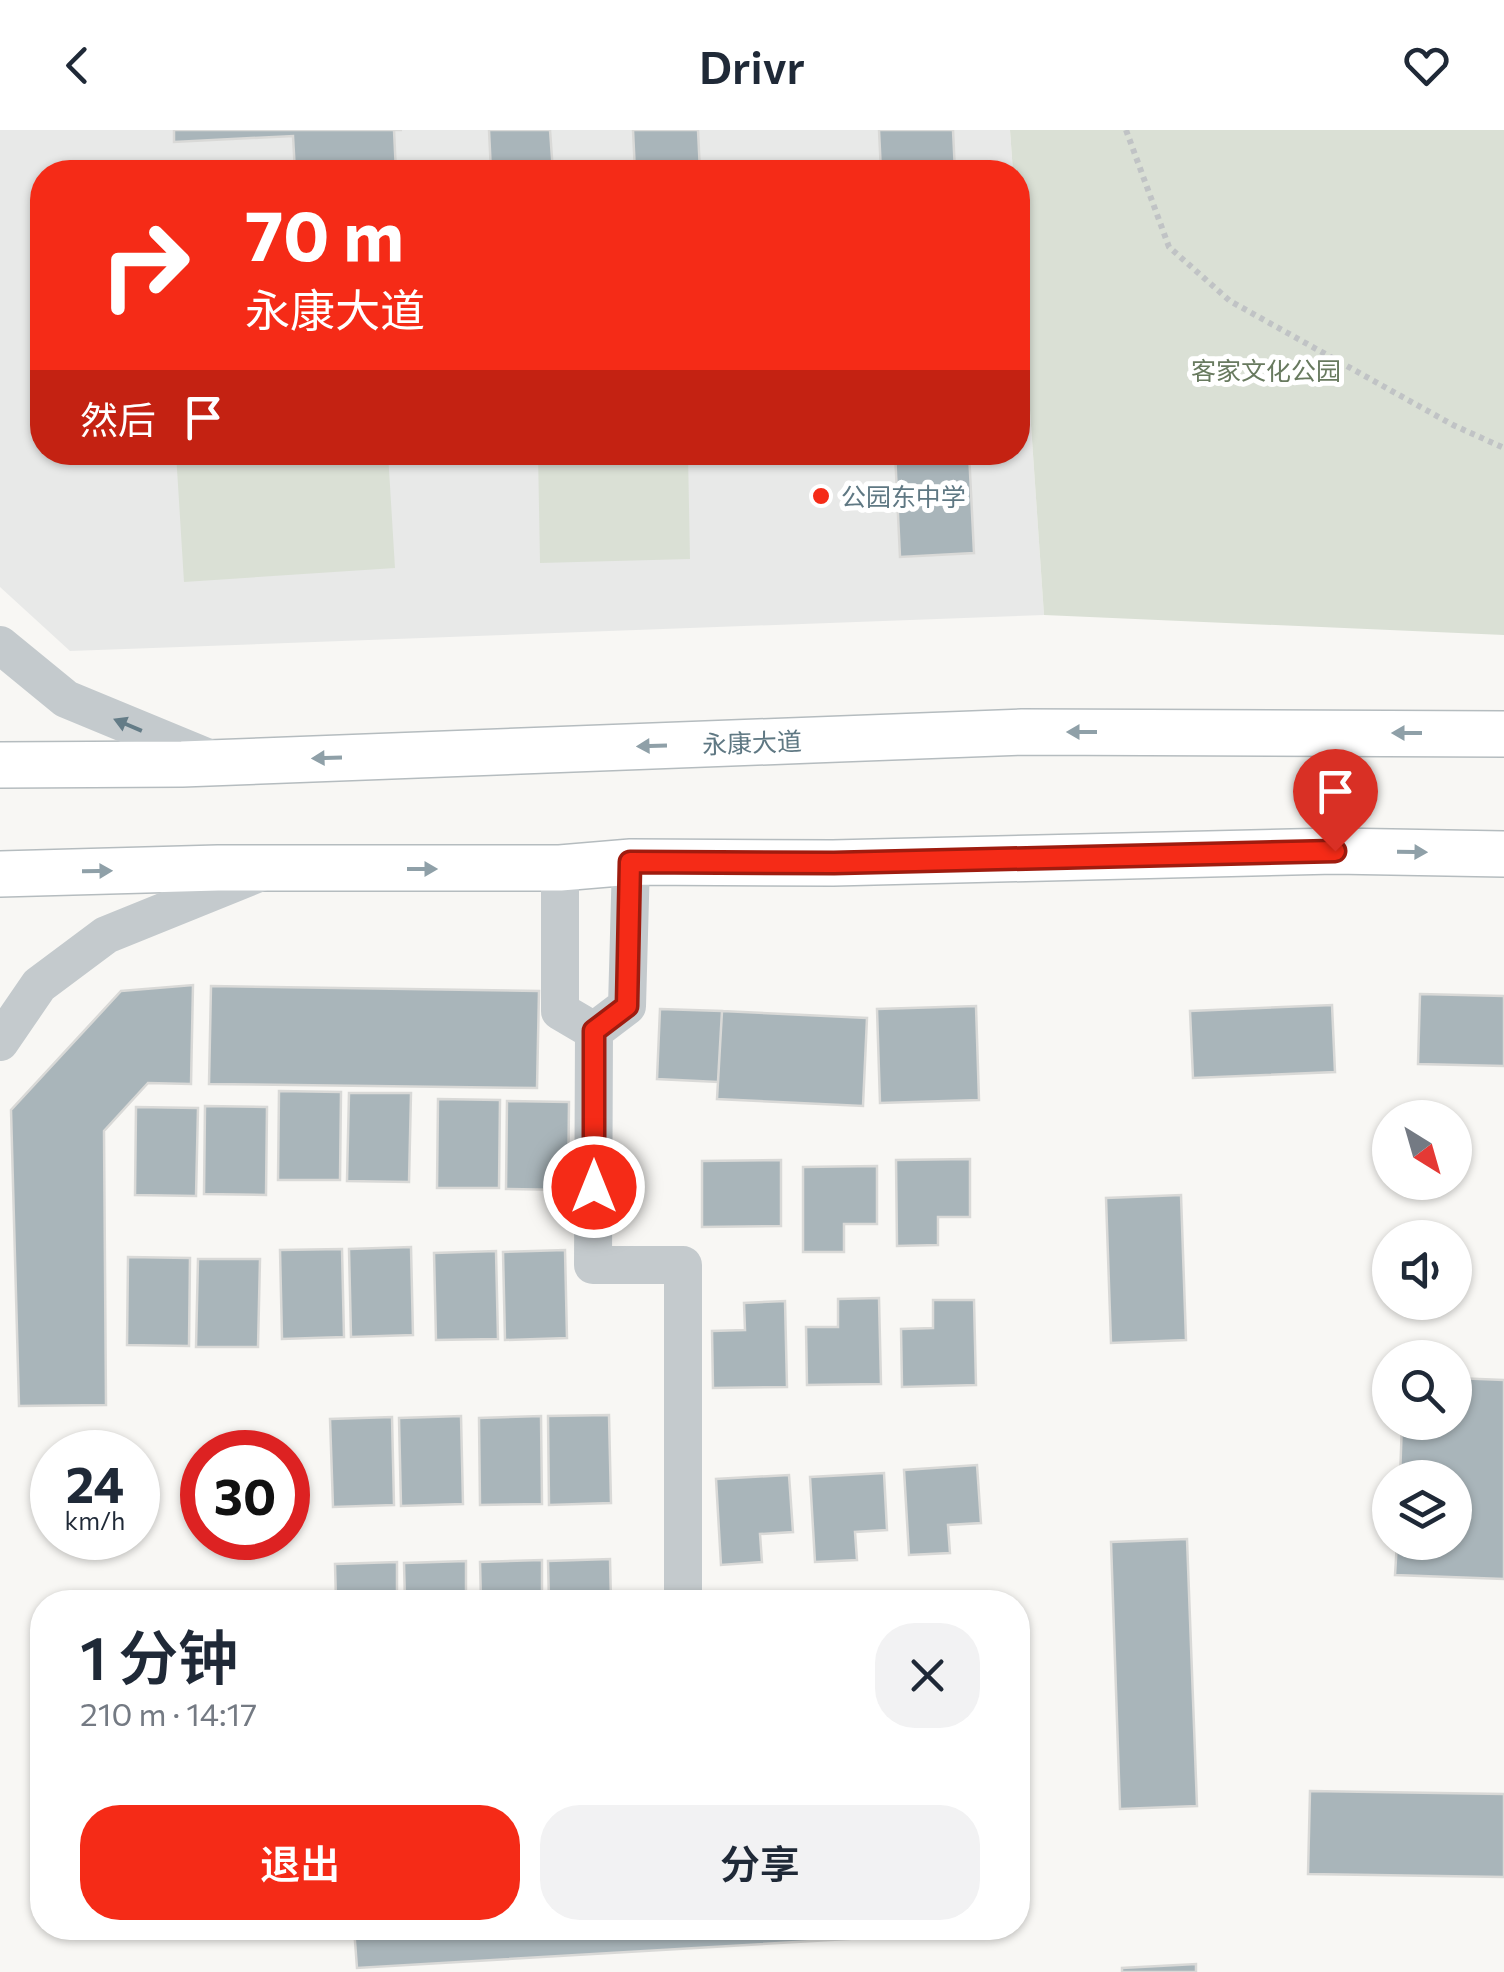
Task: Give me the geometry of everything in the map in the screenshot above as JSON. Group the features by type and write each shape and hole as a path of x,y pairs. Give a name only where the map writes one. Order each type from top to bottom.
{"main road":[{"name":"永康大道","path":"0,765 218,762 1022,732 1504,734"},
{"path":"0,874 560,868 630,862 834,863 1335,851 1504,854"}],"street":[{"path":"0,646 66,698 218,762"},
{"path":"594,1031 627,1006 630,862"},
{"path":"560,868 560,1011 594,1031"},
{"path":"0,1042 39,985 106,936 267,870"},
{"path":"594,1031 593,1266 684,1265 682,1590"}],"path":[{"path":"1126,130 1169,247 1230,301 1453,425 1504,448"}],"shaded area":[{"path":"0,130 1010,130 1012,160 30,160 30,465 1030,465 1030,410 1044,615 70,651 0,587"}],"green space":[{"name":"客家文化公园","path":"1010,130 1504,130 1504,635 1044,615 1030,410 1030,160 1012,160"},
{"path":"177,465 389,465 395,568 184,582"},
{"path":"538,465 688,465 690,559 540,563"}],"building":[{"path":"174,130 394,130 395,160 294,160 293,136 174,142"},
{"path":"489,130 550,130 552,160 490,160"},
{"path":"633,130 698,130 699,160 634,160"},
{"path":"879,130 953,130 954,160 880,160"},
{"path":"896,465 970,465 974,553 900,557"},
{"path":"193,985 191,1084 148,1083 104,1131 106,1405 19,1406 11,1110 121,991"},
{"path":"211,986 539,991 537,1088 209,1084"},
{"path":"1420,994 1504,996 1504,1066 1418,1064"},
{"path":"1332,1005 1335,1072 1193,1078 1190,1011"},
{"path":"976,1006 979,1100 880,1103 877,1009"},
{"path":"660,1009 722,1011 718,1082 657,1079"},
{"path":"722,1011 867,1018 863,1106 717,1099"},
{"path":"279,1091 341,1092 340,1180 278,1180"},
{"path":"349,1093 411,1093 409,1182 347,1181"},
{"path":"438,1099 500,1100 499,1188 437,1188"},
{"path":"507,1101 569,1102 568,1190 506,1189"},
{"path":"205,1106 267,1107 266,1195 204,1194"},
{"path":"136,1107 198,1108 196,1196 135,1195"},
{"path":"970,1159 970,1217 938,1217 938,1245 897,1246 896,1160"},
{"path":"781,1160 781,1226 702,1227 702,1161"},
{"path":"877,1166 877,1224 844,1224 844,1252 803,1252 803,1167"},
{"path":"1181,1195 1186,1340 1111,1343 1106,1198"},
{"path":"411,1247 413,1335 351,1337 349,1249"},
{"path":"342,1249 344,1337 282,1339 280,1250"},
{"path":"565,1250 567,1338 505,1340 503,1252"},
{"path":"496,1251 498,1339 436,1340 434,1253"},
{"path":"128,1257 190,1258 189,1346 127,1345"},
{"path":"198,1259 260,1259 258,1347 196,1347"},
{"path":"879,1298 881,1384 807,1385 806,1327 838,1327 838,1299"},
{"path":"933,1300 974,1300 976,1385 902,1387 901,1329 933,1328"},
{"path":"785,1301 787,1387 713,1388 712,1331 745,1330 744,1303"},
{"path":"1472,1379 1504,1380 1504,1579 1395,1575 1396,1560 1472,1560 1472,1460 1401,1460 1401,1440 1472,1440"},
{"path":"609,1415 611,1503 549,1505 548,1416"},
{"path":"461,1416 463,1504 401,1506 399,1418"},
{"path":"541,1416 542,1504 480,1505 479,1418"},
{"path":"392,1417 394,1505 333,1507 330,1419"},
{"path":"977,1465 981,1523 948,1525 950,1553 909,1555 904,1470"},
{"path":"884,1473 887,1530 855,1532 857,1560 815,1562 810,1477"},
{"path":"789,1475 793,1532 760,1534 762,1562 721,1565 716,1479"},
{"path":"1187,1539 1197,1806 1120,1809 1111,1542"},
{"path":"610,1559 611,1590 549,1590 548,1561"},
{"path":"542,1560 542,1590 481,1590 480,1562"},
{"path":"466,1561 466,1590 405,1590 404,1563"},
{"path":"397,1562 397,1590 336,1590 335,1564"},
{"path":"1310,1791 1504,1794 1504,1877 1308,1874"},
{"path":"355,1940 831,1940 357,1968"},
{"path":"1196,1964 1196,1972 1122,1972 1122,1968"}],"place":[{"name":"公园东中学","path":"821,496"}],"route":[{"path":"594,1187 594,1031 627,1006 630,862 834,863 1335,851"}]}
